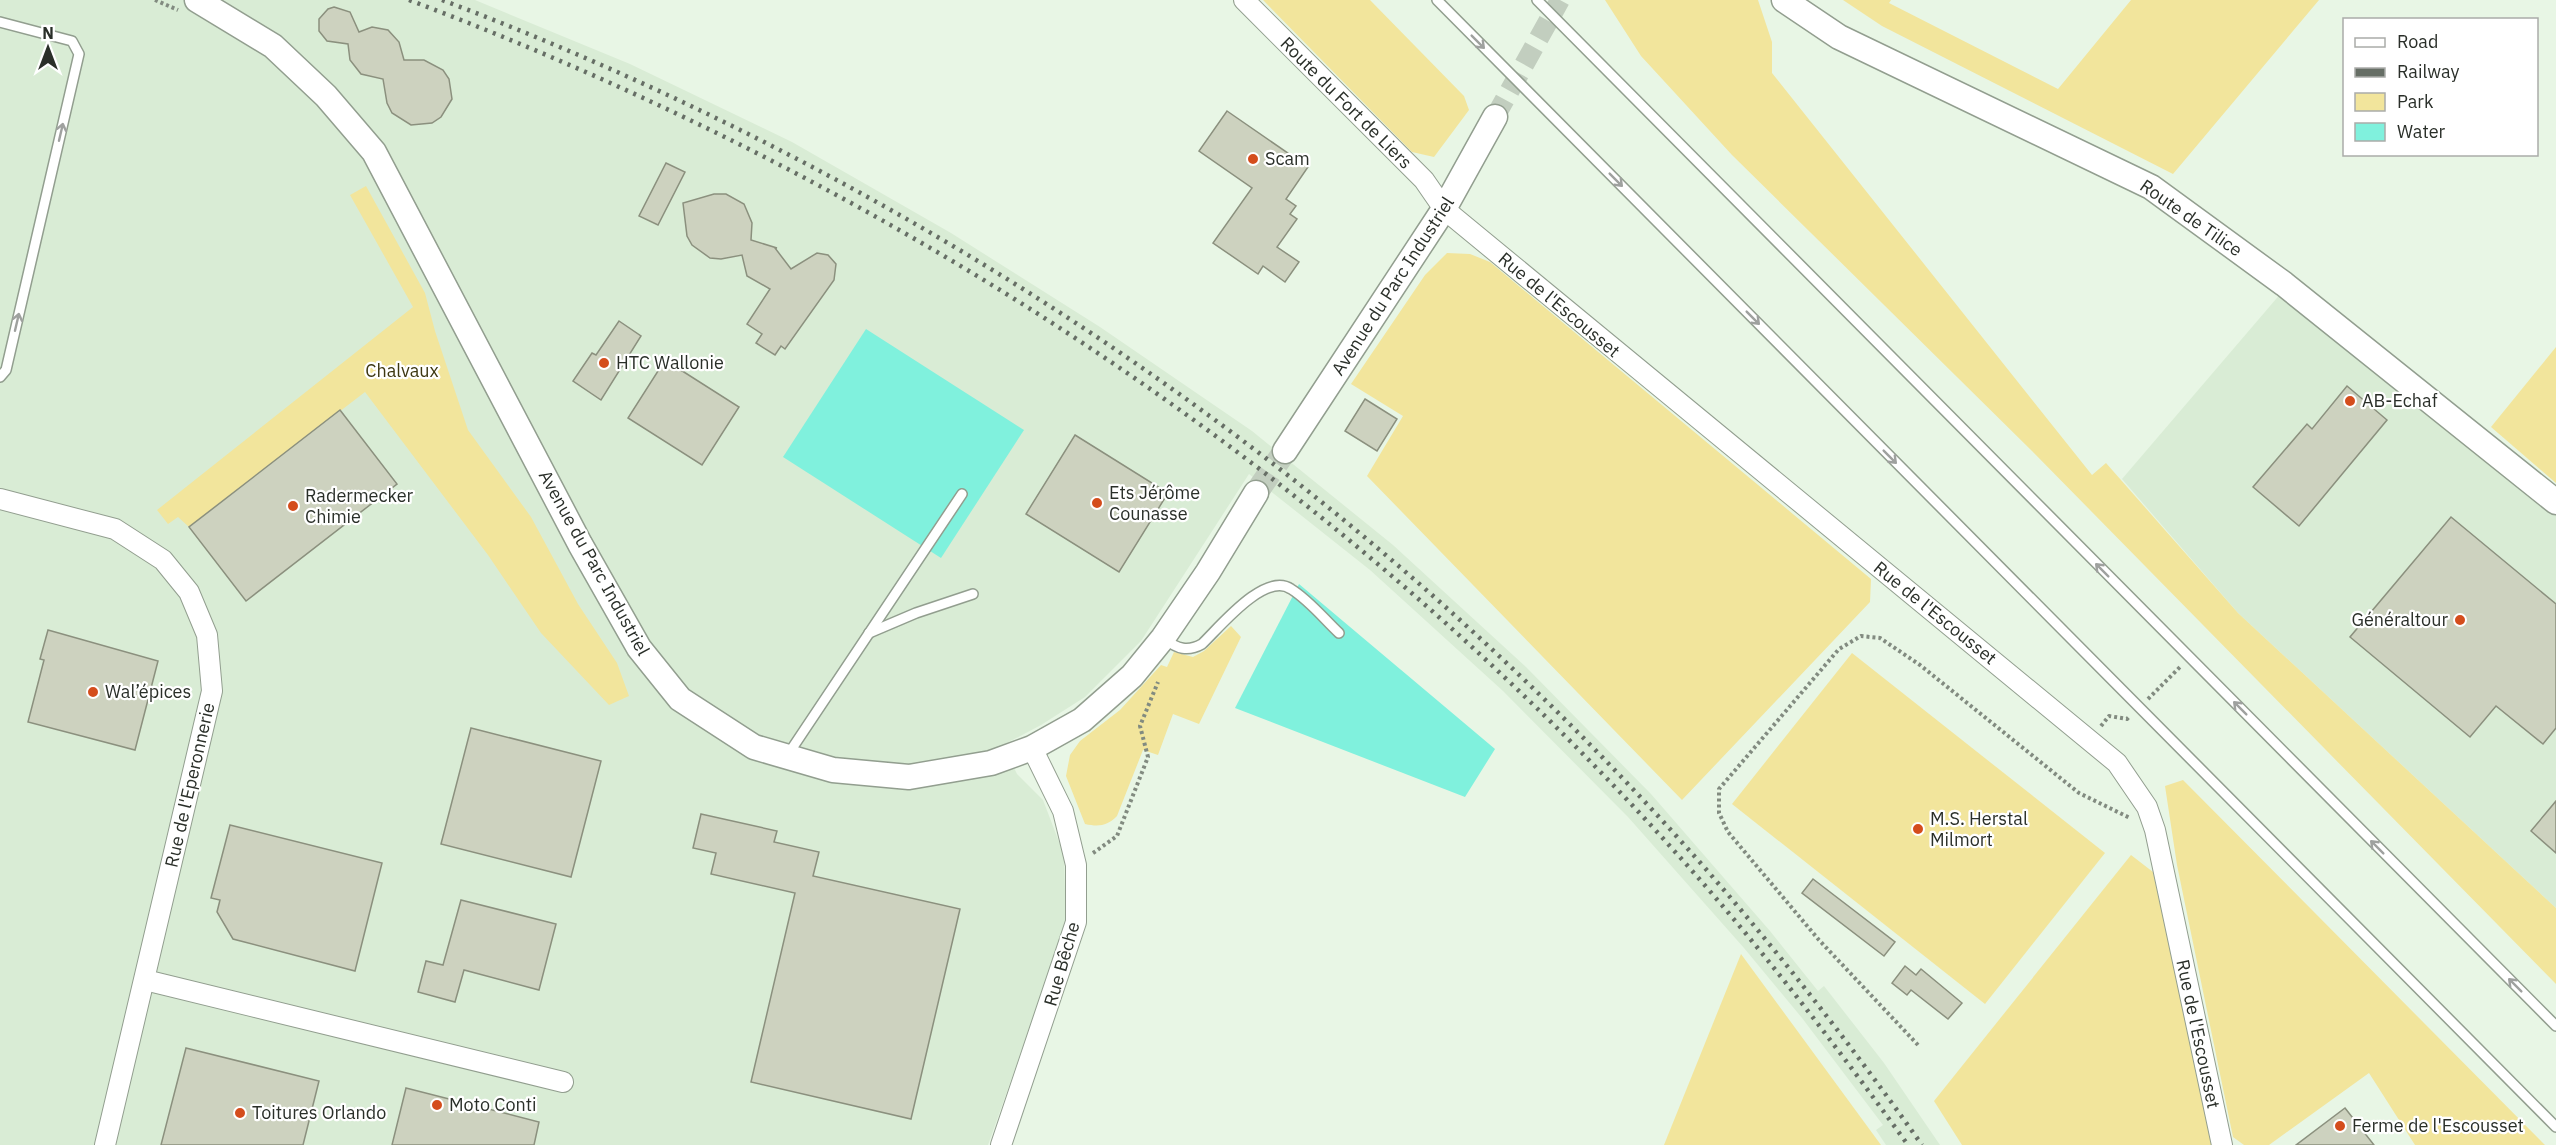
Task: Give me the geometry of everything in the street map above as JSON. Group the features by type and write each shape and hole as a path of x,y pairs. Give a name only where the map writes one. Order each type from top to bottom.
{"street":[{"name":"Route du Fort de Liers","path":"1244,0 1424,180 1444,209"},
{"name":"Route de Tilice","path":"1784,0 1839,37 2151,187 2284,284 2556,502"},
{"name":"Avenue du Parc Industriel","path":"189,6 273,46 326,96 374,152 580,544 639,648 680,699 754,747 785,758 833,770 909,777 991,763 1032,747 1082,720 1112,696 1168,642 1256,493"},
{"name":"Avenue du Parc Industriel","path":"1285,451 1444,209 1495,117"},
{"name":"Rue de l'Escousset","path":"1444,209 2117,763 2147,807 2155,830 2222,1145"},
{"name":"Rue de l'Eperonnerie","path":"0,499 116,529 163,560 189,592 207,635 212,692 105,1145"},
{"name":"Rue Bêche","path":"1001,1145 1076,922 1076,865 1063,811 1032,747"},
{"path":"145,980 563,1082"}],"lane":[{"path":"1437,0 2556,1127"},
{"path":"1537,0 2556,1026"},
{"path":"0,22 72,41 79,54 6,370 0,377"},
{"path":"785,758 962,494"},
{"path":"1168,642 1193,649 1202,644 1252,596 1272,585 1290,587 1340,633"},
{"path":"867,634 916,613 973,594"}],"path":[{"path":"155,0 189,6"},
{"path":"1918,1046 1819,940 1728,832 1719,813 1719,789 1839,649 1861,636 1880,638 1920,665 2079,793 2155,830"},
{"path":"1076,865 1117,836 1148,757 1140,726 1168,642"}],"shaded area":[{"path":"0,0 475,0 630,64 792,142 951,233 1100,327 1252,431 1393,545 1526,667 1651,794 1770,931 1818,991 1824,986 1884,1063 1940,1145 1886,1145 1876,1130 1883,1125 1802,1018 1744,948 1628,817 1503,691 1370,570 1249,474 1141,641 1085,697 1041,725 1003,745 1017,774 1043,800 1064,855 1066,925 988,1145 0,1145"},
{"path":"2282,292 2556,507 2556,908 2238,613 2122,479"}],"green space":[{"path":"1263,0 1370,0 1464,96 1469,110 1434,157 1412,152"},
{"path":"1605,0 1758,0 1772,42 1772,73 2092,475 2106,463 2238,613 2556,908 2556,984 2032,451 1732,155 1641,56"},
{"path":"1843,0 1891,0 1889,3 2058,89 2131,0 2319,0 2173,174 1882,26"},
{"name":"Chalvaux","path":"366,186 425,293 435,331 468,430 531,517 578,604 617,663 629,696 609,705 541,633 488,555 365,392 189,527 178,517 168,524 157,510 413,307 350,195"},
{"path":"1447,253 1470,254 1490,262 1871,579 1870,602 1682,800 1367,476 1403,416 1351,384 1425,275"},
{"path":"2556,347 2556,483 2491,427"},
{"path":"1231,626 1241,637 1199,724 1173,714 1158,755 1143,750 1117,816 1102,825 1085,824 1066,776 1070,755 1080,741 1120,710 1161,665 1167,667 1174,652 1193,657 1204,651"},
{"name":"M.S. Herstal Milmort","path":"1852,653 2105,853 1985,1004 1732,804"},
{"path":"2183,780 2545,1145 2415,1145 2369,1073 2269,1145 2244,1145 2233,1137 2177,865 2165,786"},
{"path":"2131,855 2153,872 2214,1145 1962,1145 1934,1101"},
{"path":"1741,954 1881,1145 1664,1145"}],"water":[{"path":"866,329 1024,430 941,558 783,457"},
{"path":"1299,584 1495,749 1465,797 1235,708"}],"building":[{"path":"334,7 350,12 359,32 372,27 388,30 399,42 404,60 424,60 443,70 449,79 452,99 441,117 432,123 411,125 392,113 387,103 383,79 361,74 350,60 348,44 327,41 319,31 319,19 328,9"},
{"path":"1227,111 1308,167 1286,199 1296,206 1290,214 1297,219 1277,247 1299,262 1285,282 1263,266 1258,274 1213,243 1252,188 1199,151"},
{"path":"666,163 685,172 658,225 639,216"},
{"path":"714,194 726,194 744,204 752,223 751,240 777,248 775,248 791,269 817,253 828,255 836,264 834,280 785,349 781,346 775,355 756,343 762,334 747,324 770,289 747,276 742,255 721,259 710,258 692,245 687,236 683,203"},
{"name":"HTC Wallonie","path":"619,321 641,336 601,400 573,381 592,353 596,355"},
{"path":"665,360 739,407 702,465 628,418"},
{"path":"2347,386 2387,420 2299,526 2253,487 2307,424 2312,429"},
{"path":"1365,399 1397,419 1377,451 1345,431"},
{"name":"Radermecker Chimie","path":"340,410 397,484 246,601 189,527"},
{"name":"Ets Jérôme Counasse","path":"1075,435 1168,493 1119,572 1026,514"},
{"name":"Généraltour","path":"2451,517 2556,604 2556,728 2543,744 2496,706 2470,737 2350,637"},
{"name":"Wal’épices","path":"48,630 158,661 135,750 28,722 44,660 40,659"},
{"path":"471,728 601,761 571,877 441,844"},
{"path":"2556,801 2556,853 2531,831"},
{"path":"701,814 777,831 774,842 819,852 813,876 960,909 911,1119 751,1082 795,893 711,874 716,853 693,848"},
{"path":"230,825 382,863 355,971 233,939 217,912 220,900 211,898"},
{"path":"1813,879 1895,942 1884,956 1802,893"},
{"path":"461,900 556,924 539,990 464,970 455,1002 418,992 426,961 443,965"},
{"path":"1905,966 1916,975 1921,969 1962,1003 1948,1019 1911,990 1907,995 1892,983"},
{"name":"Toitures Orlando","path":"186,1048 319,1081 303,1145 161,1145"},
{"name":"Moto Conti","path":"406,1088 539,1122 534,1145 392,1145"},
{"name":"Ferme de l'Escousset","path":"2345,1108 2374,1145 2296,1145"}],"tunnel":[{"path":"1495,117 1560,0"},
{"path":"1256,493 1285,451"}],"railway":[{"path":"409,0 591,74 768,159 939,253 1105,358 1264,472 1415,596 1559,730 1694,873 1750,939 1857,1075 1908,1145"},
{"path":"442,0 620,73 794,158 963,252 1126,357 1282,471 1431,594 1572,726 1704,867 1761,934 1844,1038 1922,1145"}],"place":[{"name":"Scam","path":"1253,159"},
{"name":"HTC Wallonie","path":"604,363"},
{"name":"AB-Echaf","path":"2350,401"},
{"name":"Ets Jérôme Counasse","path":"1097,503"},
{"name":"Radermecker Chimie","path":"293,506"},
{"name":"Généraltour","path":"2460,620"},
{"name":"Wal’épices","path":"93,692"},
{"name":"M.S. Herstal Milmort","path":"1918,829"},
{"name":"Moto Conti","path":"437,1105"},
{"name":"Toitures Orlando","path":"240,1113"},
{"name":"Ferme de l'Escousset","path":"2340,1126"}]}
